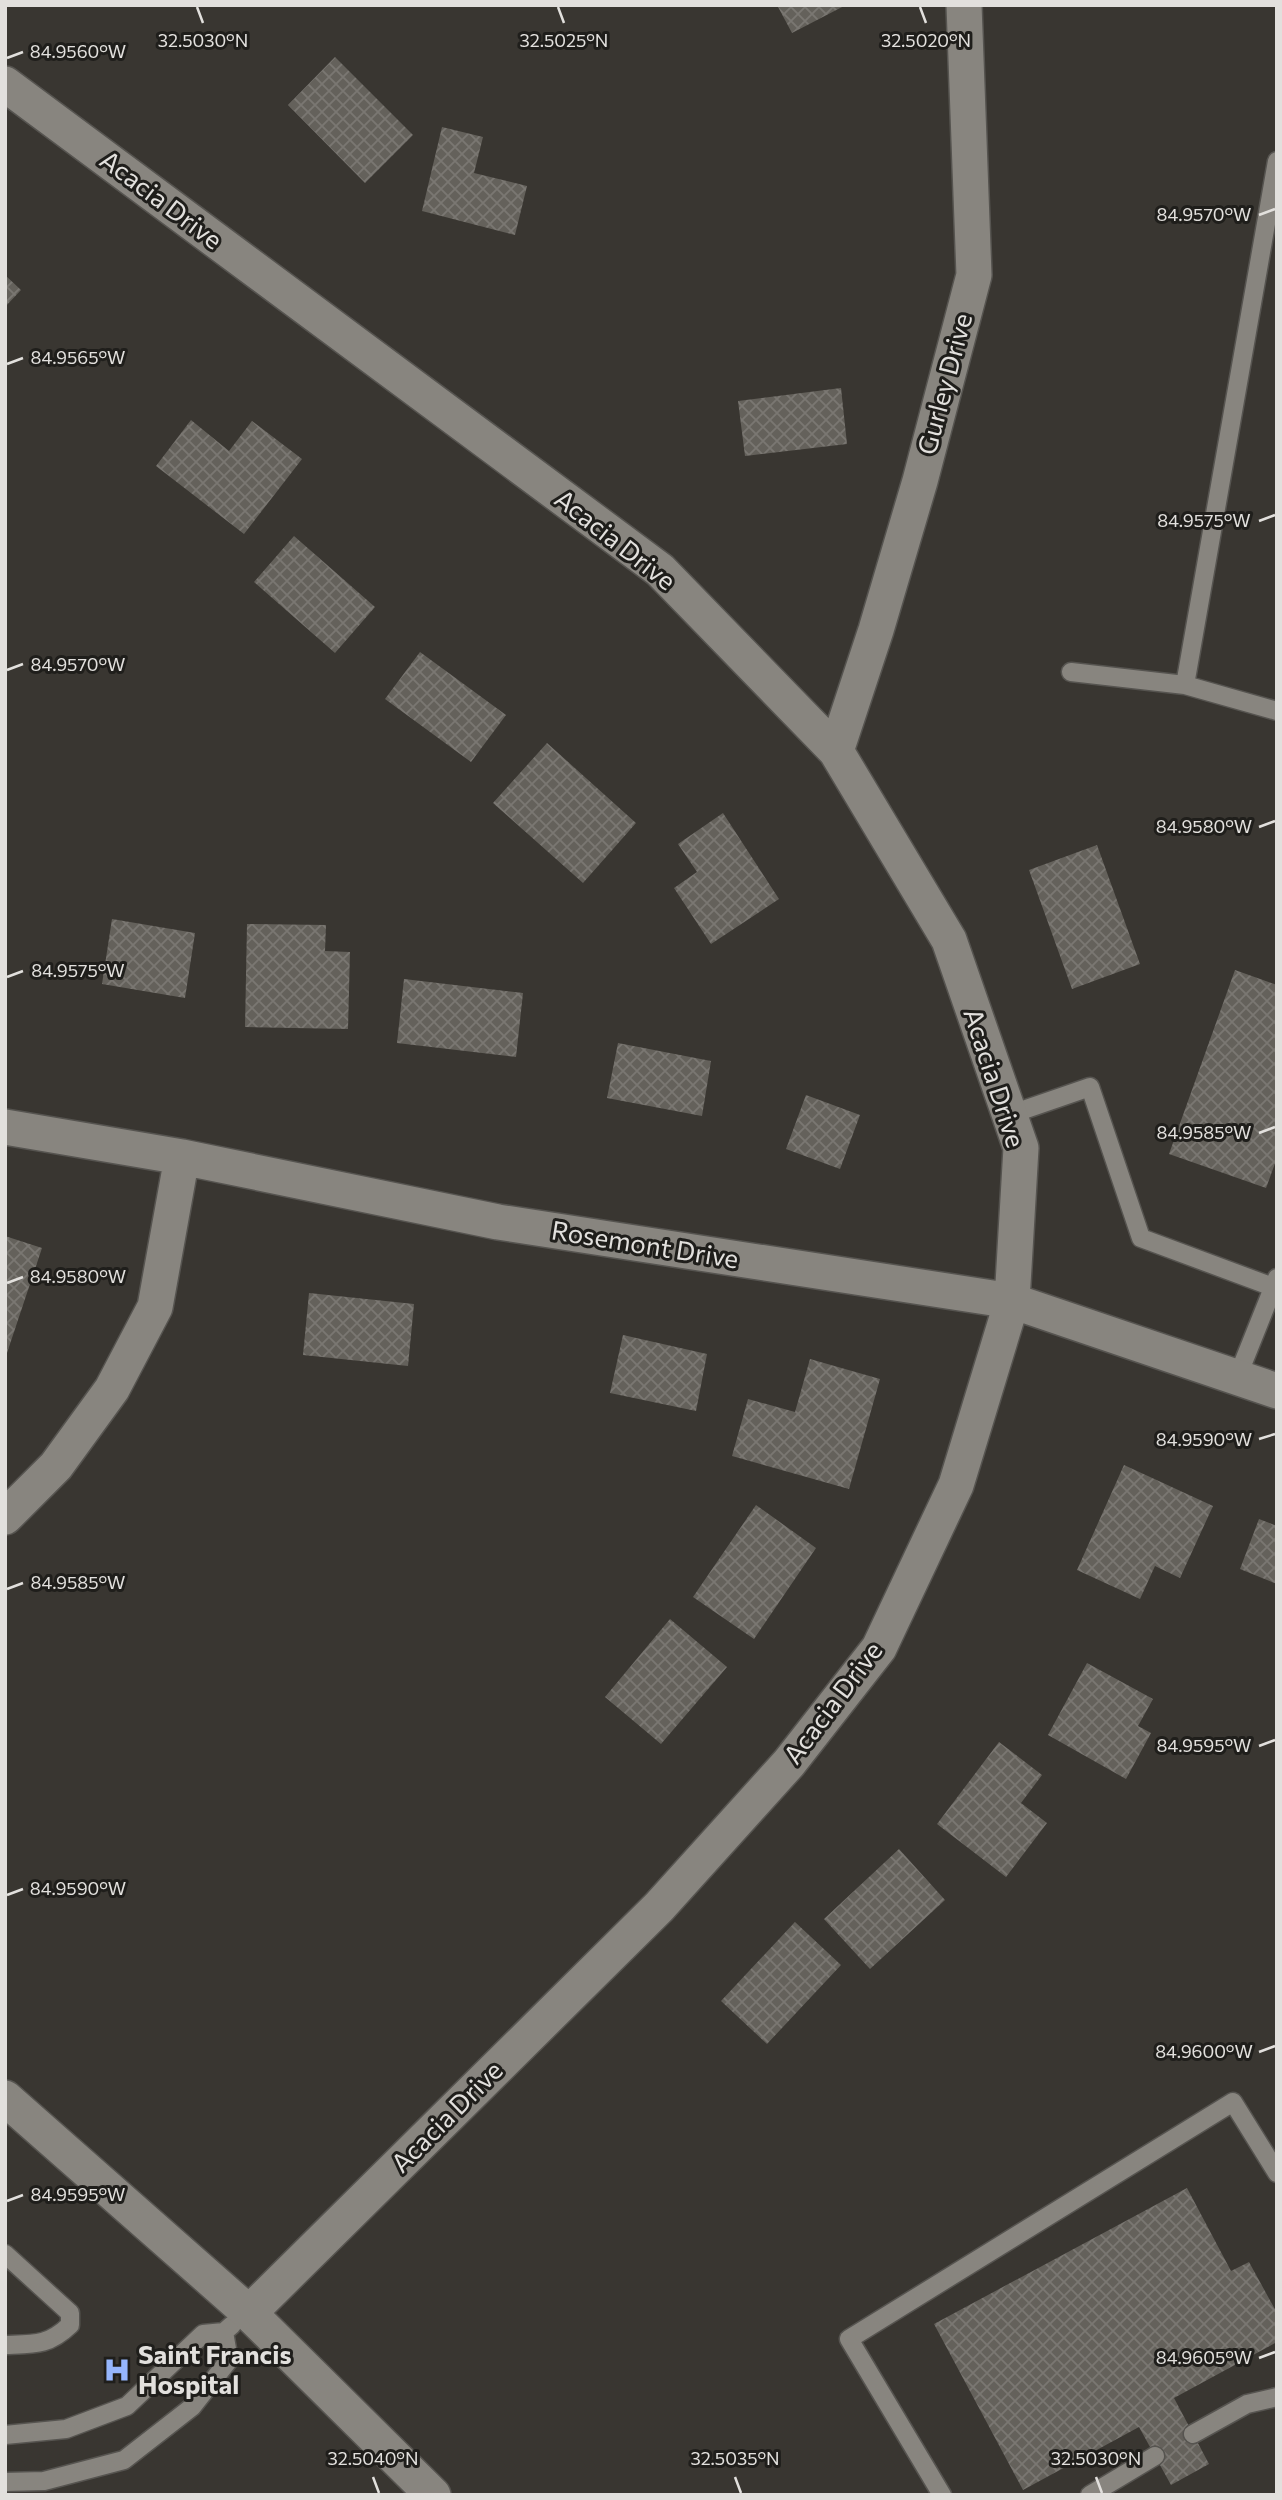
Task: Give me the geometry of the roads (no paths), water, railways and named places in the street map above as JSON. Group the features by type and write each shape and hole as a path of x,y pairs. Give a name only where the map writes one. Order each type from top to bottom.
{"street":[{"name":"Gurley Drive","path":"836,751 876,630 916,494 974,275 964,5"},
{"name":"Acacia Drive","path":"5,84 660,570 836,751 949,940 1021,1148 1012,1301 956,1485 879,1647 789,1763 659,1907 236,2322"},
{"name":"Rosemont Drive","path":"5,1127 182,1157 498,1222 1012,1301 1277,1391"},
{"path":"5,1517 56,1466 112,1389 155,1307 182,1157"},
{"path":"5,2098 236,2322 433,2495"}],"lane":[{"path":"1185,685 1277,161"},
{"path":"1070,671 1185,685 1277,711"},
{"path":"1009,1115 1090,1087 1141,1238 1275,1282 1237,1378"},
{"path":"942,2495 849,2339 1233,2102 1277,2173"},
{"path":"5,2254 70,2313 70,2325 59,2336 44,2344 5,2345"},
{"path":"5,2435 66,2429 127,2406 203,2334 236,2322"},
{"path":"5,2482 44,2481 124,2460 192,2407 229,2360 236,2322"},
{"path":"1193,2434 1247,2404 1277,2397"},
{"path":"1090,2495 1155,2456"}],"place":[{"name":"Saint Francis Hospital","path":"117,2370"}]}
